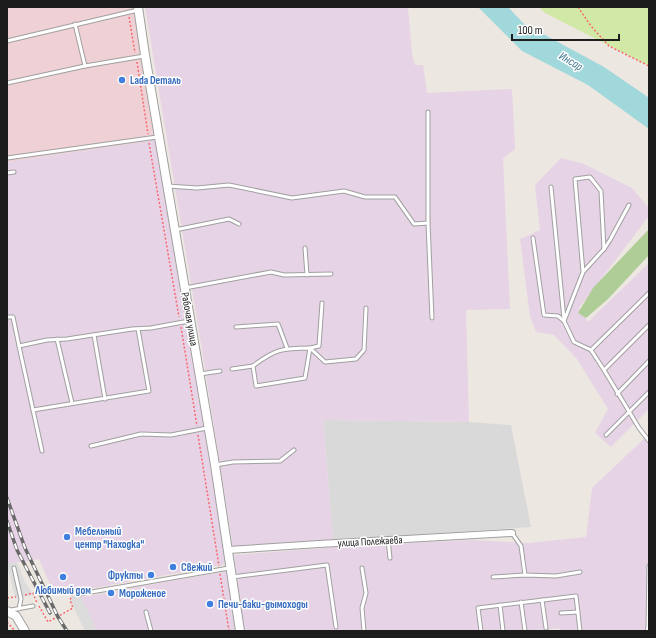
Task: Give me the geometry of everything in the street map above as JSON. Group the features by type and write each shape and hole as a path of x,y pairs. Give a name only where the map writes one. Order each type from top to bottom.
{"street":[{"name":"Рабочая улица","path":"139,8 145,56 215,465 240,631"},
{"name":"улица Полежаева","path":"228,550 512,533"},
{"path":"7,610 16,616 25,631"}],"lane":[{"path":"7,41 139,8"},
{"path":"75,24 85,66"},
{"path":"7,83 85,66 145,56"},
{"path":"428,112 428,223 432,318"},
{"path":"7,158 159,137"},
{"path":"7,173 14,172"},
{"path":"583,272 575,179 590,177 601,192 604,249"},
{"path":"168,186 198,188 229,185 292,198 344,191 365,197 395,197 414,224 428,223"},
{"path":"551,187 564,321 574,342 591,350 629,413 649,441"},
{"path":"564,321 583,272 604,249 629,205"},
{"path":"175,230 229,219 239,224"},
{"path":"533,238 544,315 558,316 564,321"},
{"path":"306,248 307,275"},
{"path":"185,288 271,272 284,275 331,274"},
{"path":"591,350 649,292"},
{"path":"232,369 252,366 266,356 286,348 310,348 319,346 322,303"},
{"path":"310,348 325,362 356,359 364,350 366,308"},
{"path":"7,317 13,317 42,451"},
{"path":"19,346 47,340 151,328 191,321"},
{"path":"236,327 278,324 286,348"},
{"path":"604,370 649,325"},
{"path":"33,410 149,391 138,329"},
{"path":"94,334 106,398"},
{"path":"58,339 72,403"},
{"path":"252,366 256,386 305,378 310,348"},
{"path":"617,394 649,361"},
{"path":"200,374 220,371"},
{"path":"606,435 649,392"},
{"path":"91,446 141,434 171,435 209,428"},
{"path":"215,465 233,462 280,461 294,450"},
{"path":"512,533 521,546 525,575"},
{"path":"388,540 390,558"},
{"path":"232,577 327,565 336,627"},
{"path":"647,631 649,566"},
{"path":"80,594 230,567"},
{"path":"14,568 21,599 18,609"},
{"path":"362,568 366,593 362,608 364,631"},
{"path":"493,577 525,575 556,576 580,572"},
{"path":"481,631 478,608 576,596 580,631"},
{"path":"542,600 546,628"},
{"path":"521,602 525,631"},
{"path":"500,605 503,631"},
{"path":"7,610 33,606"},
{"path":"146,612 151,631"},
{"path":"561,613 578,612"}],"path":[{"path":"578,7 590,26 609,46 649,66"},
{"path":"53,620 73,608 70,600 72,595 80,594"},
{"path":"7,622 15,631"}],"shaded area":[{"path":"7,7 133,7 156,140 7,162"},
{"path":"145,7 408,7 412,54 415,65 423,65 427,93 512,89 515,149 503,158 510,309 466,310 469,422 323,420 333,540 233,547"},
{"path":"156,140 227,564 67,593 53,591 39,559 7,564 7,162"},
{"path":"561,158 584,164 632,188 649,208 649,216 579,308 588,322 649,263 649,409 611,447 595,433 608,409 577,359 554,335 536,332 530,316 520,239 540,230 535,185"},
{"path":"323,420 469,422 511,425 531,527 333,540"},
{"path":"649,434 649,631 560,631 559,628 538,631 244,631 234,555 362,545 472,540 529,543 586,537 592,488"},
{"path":"17,562 24,580 33,595 15,598 7,564"},
{"path":"227,571 235,631 93,631 77,598"},
{"path":"80,594 97,631 85,631 70,600 72,595"}],"green space":[{"path":"539,7 649,7 649,66 545,13"},
{"path":"649,229 649,255 608,299 586,318 578,313 593,288"}],"water":[{"name":"Инсар","path":"478,7 508,7 523,23 604,67 645,95 649,98 649,129 588,85 522,51"}],"railway":[{"path":"7,498 25,548 58,617 67,631"},
{"path":"7,521 17,550 50,613"}],"place":[{"name":"Lada Dеталь","path":"122,80"},
{"name":"Мебельный центр \"Находка\"","path":"67,537"},
{"name":"Свежий","path":"173,567"},
{"name":"Фрукты","path":"151,575"},
{"name":"Любимый дом","path":"63,577"},
{"name":"Мороженое","path":"111,593"},
{"name":"Печи-баки-дымоходы","path":"210,604"}]}
